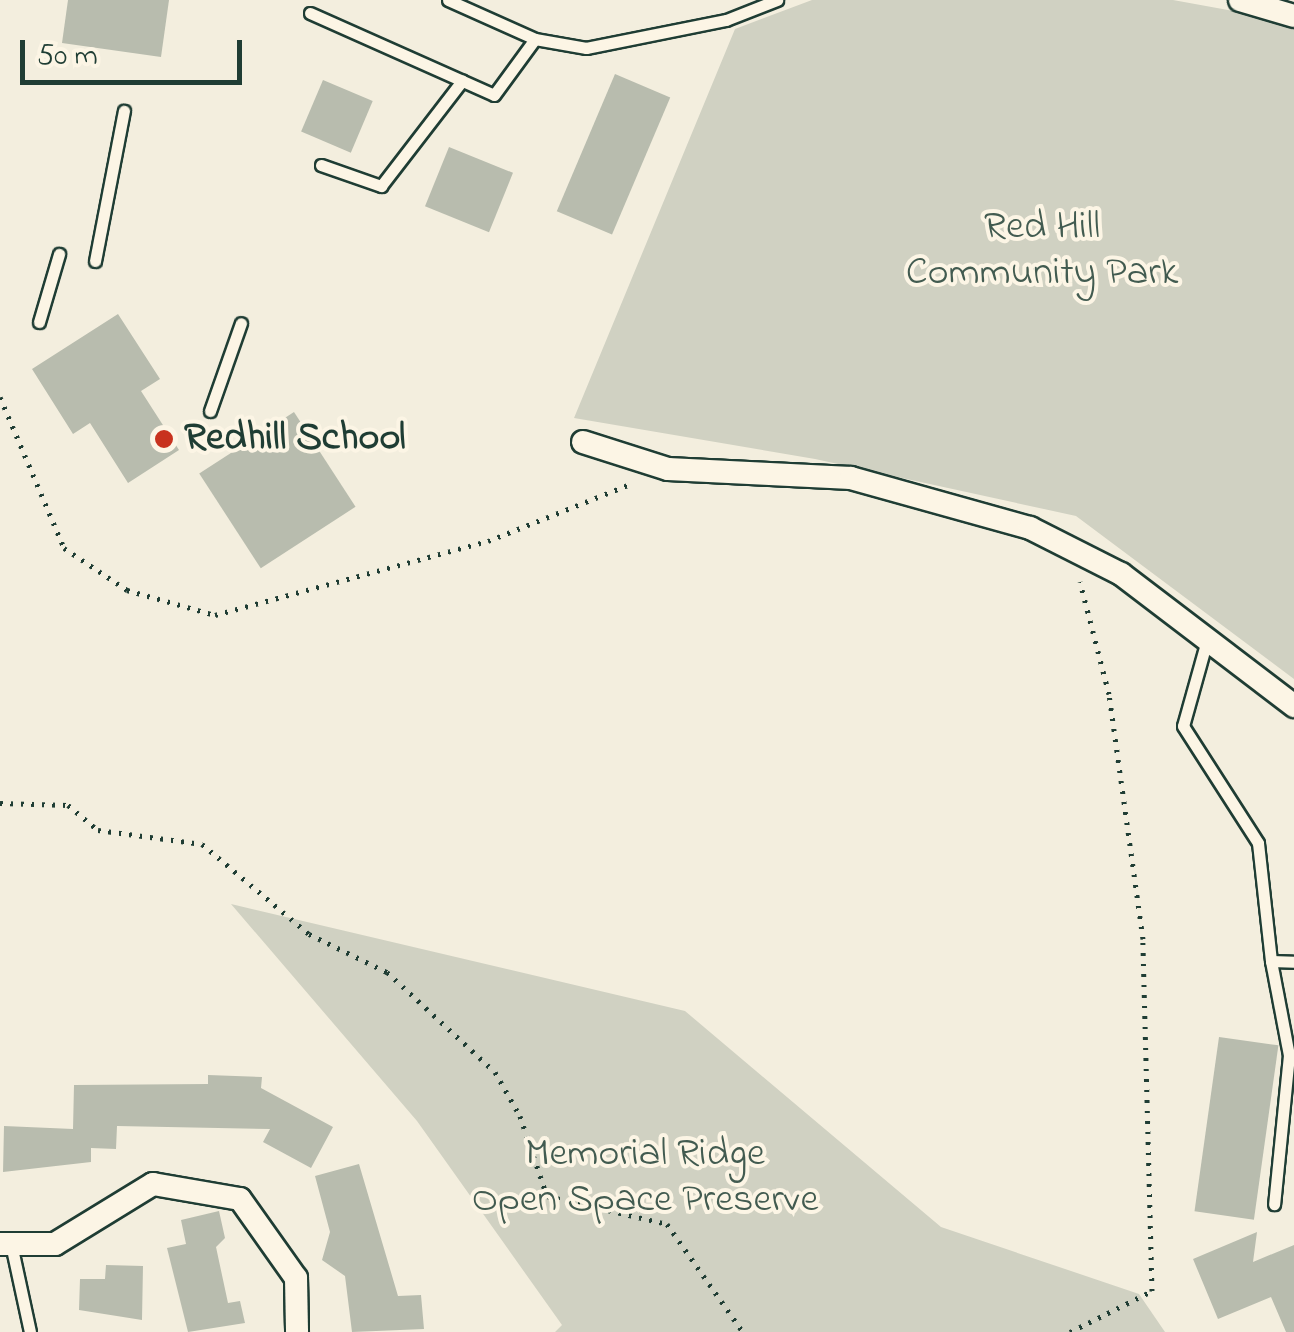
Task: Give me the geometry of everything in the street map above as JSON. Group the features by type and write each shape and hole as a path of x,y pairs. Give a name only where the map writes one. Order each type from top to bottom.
{"street":[{"path":"1240,0 1294,16"},
{"path":"583,442 668,469 850,478 1030,528 1121,574 1294,706"},
{"path":"6,1244 55,1244 153,1184 240,1198 296,1278 297,1332"}],"lane":[{"path":"448,0 535,39 586,48 640,41 777,0"},
{"path":"310,14 494,96 535,39"},
{"path":"321,165 381,186 462,81"},
{"path":"95,261 124,111"},
{"path":"39,322 58,254"},
{"path":"210,411 241,324"},
{"path":"1207,640 1183,726 1258,843 1271,961 1290,1066 1274,1204"},
{"path":"1271,961 1294,962"},
{"path":"6,1244 30,1332"}],"path":[{"path":"0,397 64,548 127,590 215,615 488,541 668,469"},
{"path":"1070,1332 1152,1291 1143,939 1109,694 1071,548"},
{"path":"0,803 68,805 98,830 202,844 309,934 387,972 495,1072 520,1116 547,1196 667,1224 743,1332"}],"green space":[{"name":"Red Hill Community Park","path":"812,0 1173,0 1294,22 1294,679 1076,516 815,459 574,418 735,29"},
{"name":"Memorial Ridge Open Space Preserve","path":"231,904 685,1011 941,1227 1139,1294 1165,1332 555,1332 562,1325 417,1121"}],"building":[{"path":"68,0 169,0 161,57 62,43"},
{"path":"615,74 670,97 612,235 557,211"},
{"path":"323,80 373,101 351,153 301,132"},
{"path":"449,147 513,173 489,232 425,206"},
{"path":"118,314 160,379 141,391 179,450 128,483 90,423 73,434 32,369"},
{"path":"294,412 356,507 261,568 199,474"},
{"path":"1219,1037 1278,1045 1254,1220 1195,1211"},
{"path":"208,1075 262,1077 261,1088 333,1127 311,1168 263,1142 270,1129 117,1126 116,1149 91,1148 91,1162 3,1172 4,1126 73,1129 74,1085 208,1084"},
{"path":"359,1164 398,1296 421,1295 424,1329 352,1332 345,1276 322,1260 330,1232 315,1176"},
{"path":"219,1211 225,1238 216,1247 228,1303 240,1301 245,1323 188,1332 167,1248 186,1244 181,1220"},
{"path":"1257,1232 1253,1262 1294,1245 1294,1332 1286,1332 1271,1297 1218,1319 1193,1259"},
{"path":"106,1265 143,1266 142,1320 79,1310 80,1279 105,1279"}],"place":[{"name":"Redhill School","path":"164,439"}]}
